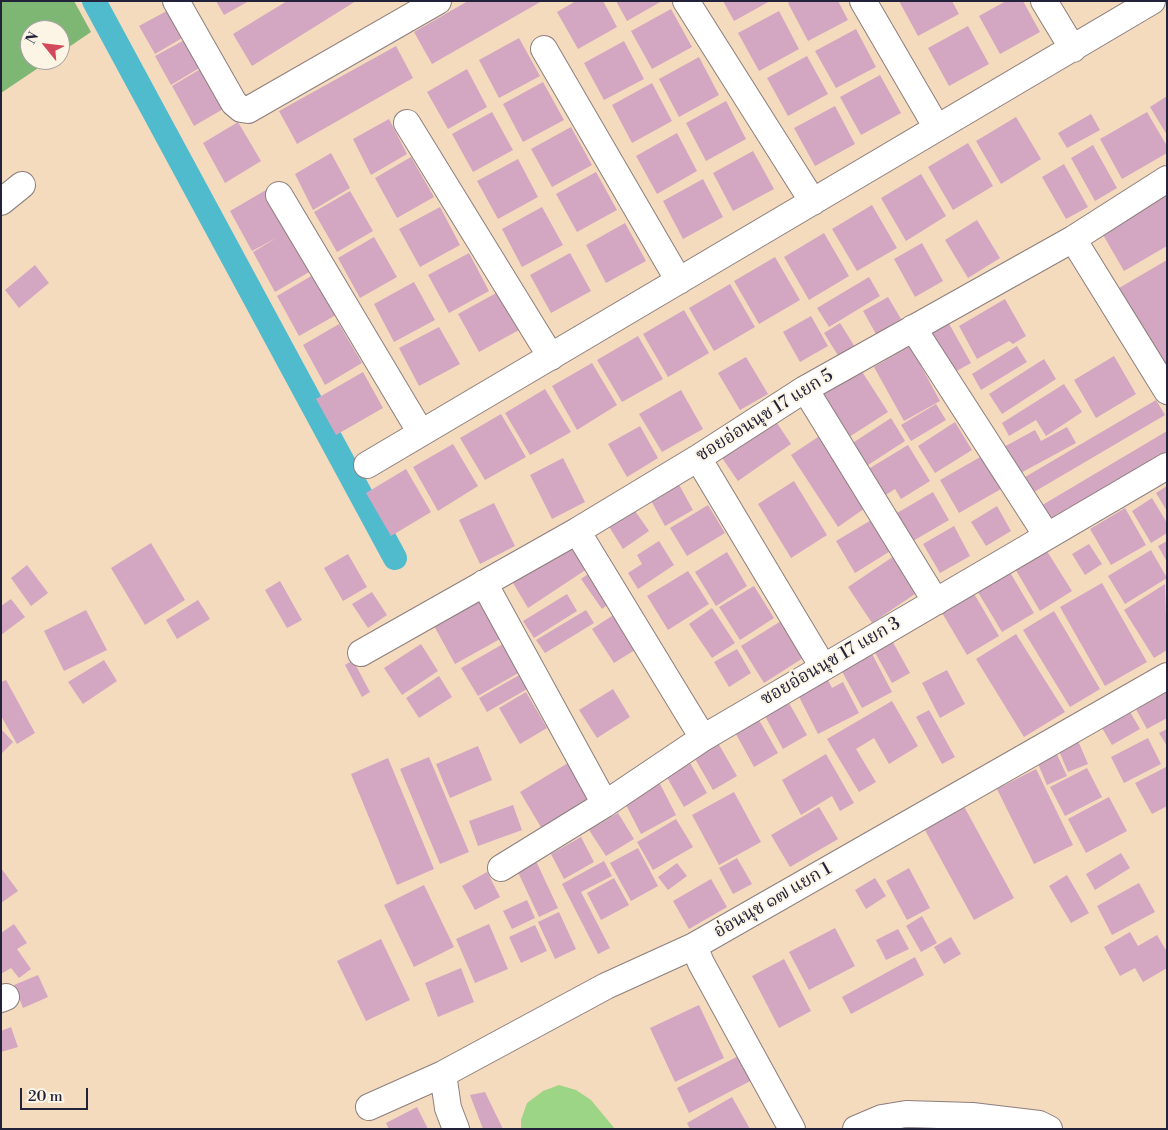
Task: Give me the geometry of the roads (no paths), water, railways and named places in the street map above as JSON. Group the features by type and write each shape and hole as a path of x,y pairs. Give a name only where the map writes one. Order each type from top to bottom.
{"street":[{"path":"176,1 234,103 241,109 248,110 438,1"},
{"path":"686,1 813,202"},
{"path":"863,1 937,128"},
{"path":"1044,1 1073,49"},
{"path":"367,465 1152,1"},
{"path":"1162,1 1167,9"},
{"path":"544,49 679,281"},
{"path":"407,123 551,356"},
{"name":"ซอยอ่อนนุช 17 แยก 5","path":"361,652 577,531 698,458 805,389 1072,239 1167,179"},
{"path":"1,202 22,185"},
{"path":"279,195 421,434"},
{"path":"1072,239 1167,391"},
{"path":"913,328 1047,536"},
{"path":"805,389 936,602"},
{"path":"698,458 823,667"},
{"name":"ซอยอ่อนนุช 17 แยก 3","path":"501,868 605,804 703,738 1167,466"},
{"path":"577,531 703,738"},
{"path":"484,583 605,804"},
{"name":"อ่อนนุช ๑๗ แยก 1","path":"369,1107 443,1074 606,986 694,946 1167,676"},
{"path":"694,946 701,964 792,1129"},
{"path":"443,1074 448,1108 456,1129"},
{"path":"856,1129 882,1118 906,1114 972,1116 1039,1124 1049,1129"}],"waterway":[{"path":"94,1 395,558"}]}
